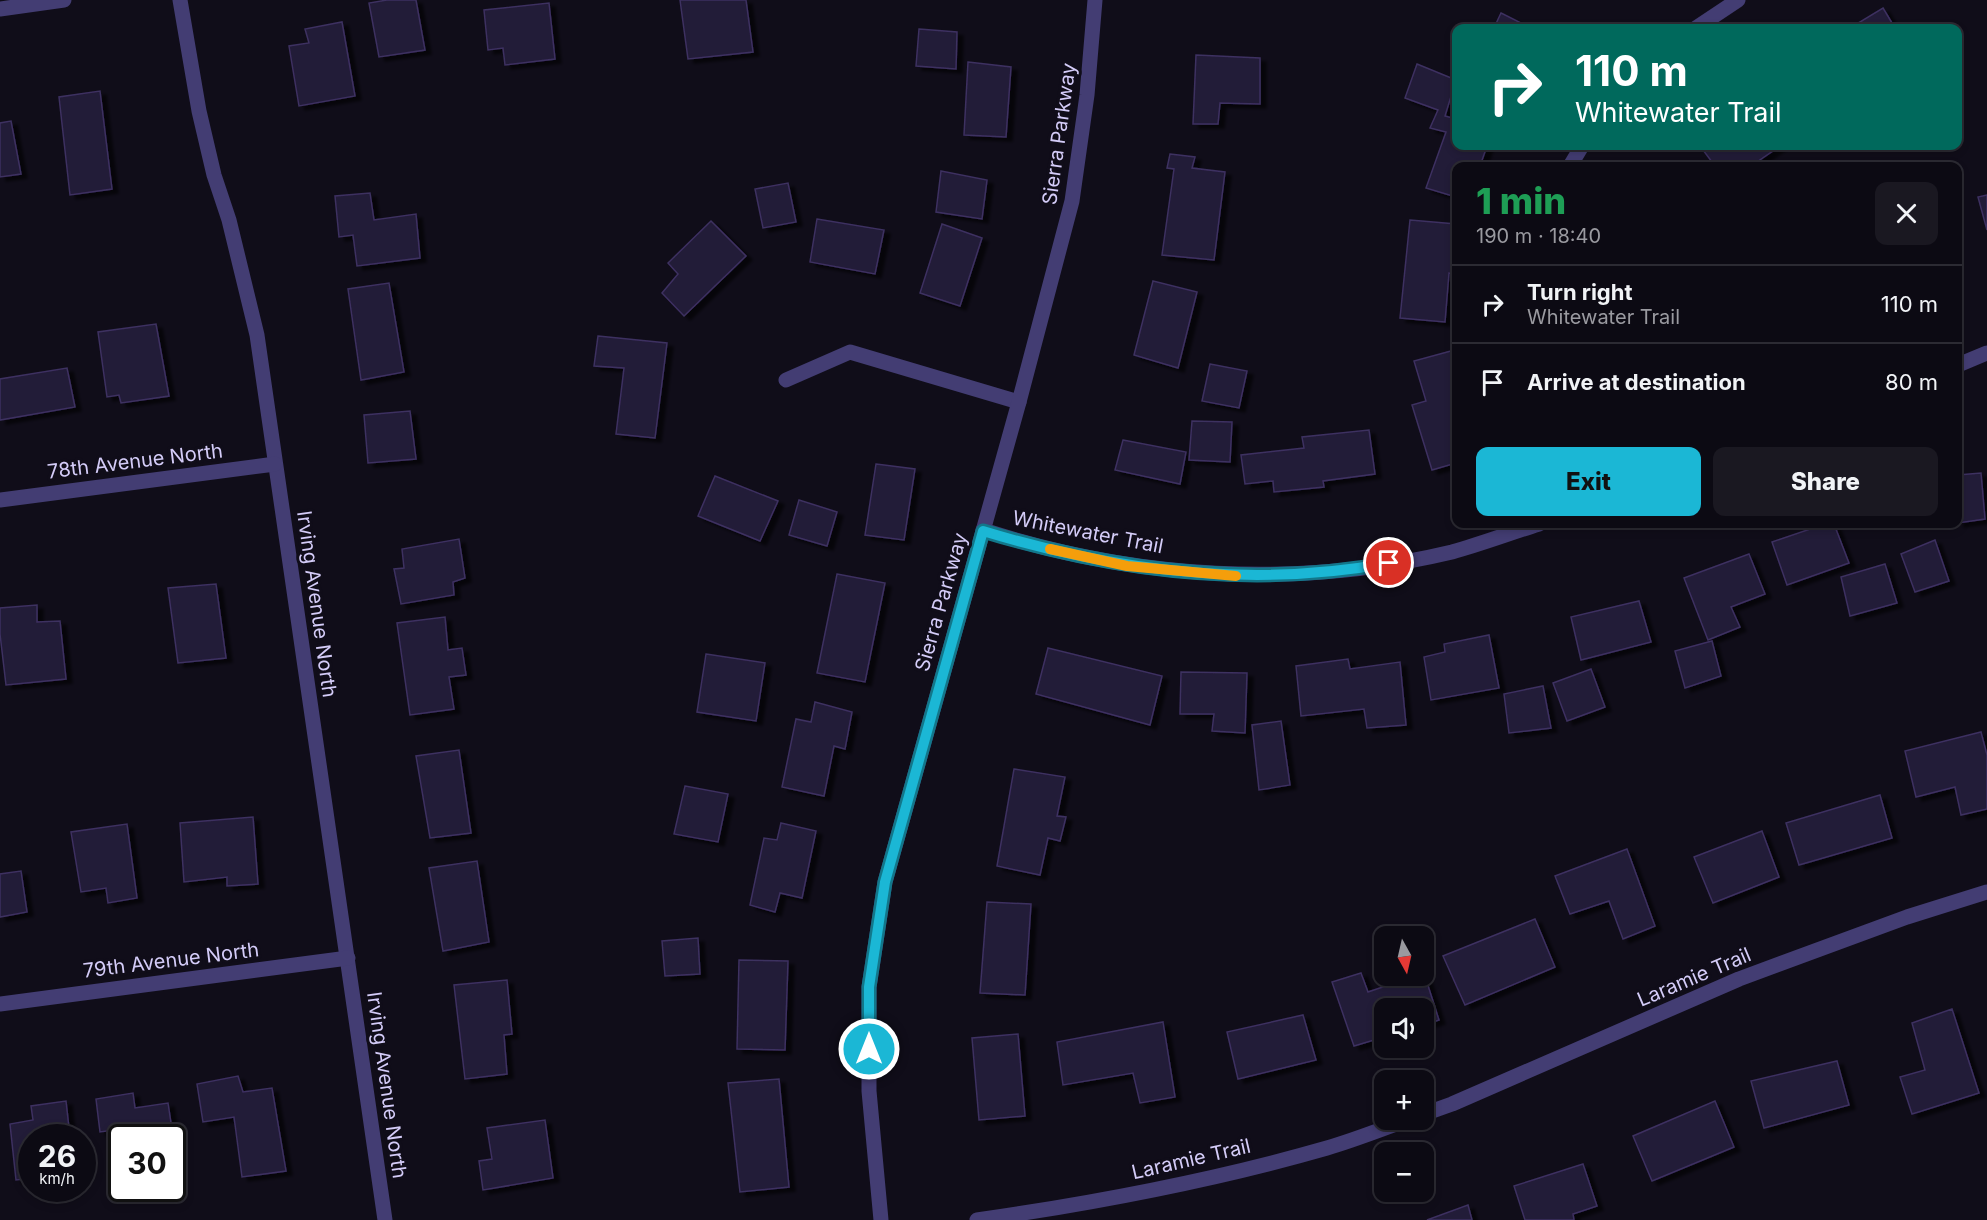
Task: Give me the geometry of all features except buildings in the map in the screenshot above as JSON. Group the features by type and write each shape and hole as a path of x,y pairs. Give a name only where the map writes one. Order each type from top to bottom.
{"street":[{"path":"0,9 64,0"},
{"name":"Irving Avenue North","path":"180,0 201,122 214,175 229,220 257,335 384,1220"},
{"name":"Sierra Parkway","path":"881,1220 869,1091 869,987 885,882 1019,402 1072,201 1088,95 1095,0"},
{"path":"1702,24 1738,0"},
{"path":"786,381 850,352 1019,402"},
{"path":"1962,363 1987,353"},
{"name":"78th Avenue North","path":"0,500 276,464"},
{"name":"Whitewater Trail","path":"983,531 1127,566 1236,576 1347,571 1453,551 1526,528"},
{"name":"Laramie Trail","path":"1434,1110 1738,979 1907,917 1987,892"},
{"name":"79th Avenue North","path":"0,1004 348,958"},
{"name":"Laramie Trail","path":"977,1220 1075,1206 1204,1180 1329,1147 1378,1130"}],"slow traffic":[{"path":"1050,549 1127,566 1236,576"}],"route":[{"path":"869,1049 869,987 885,882 983,531 1127,566 1236,576 1347,571 1389,563"}]}
